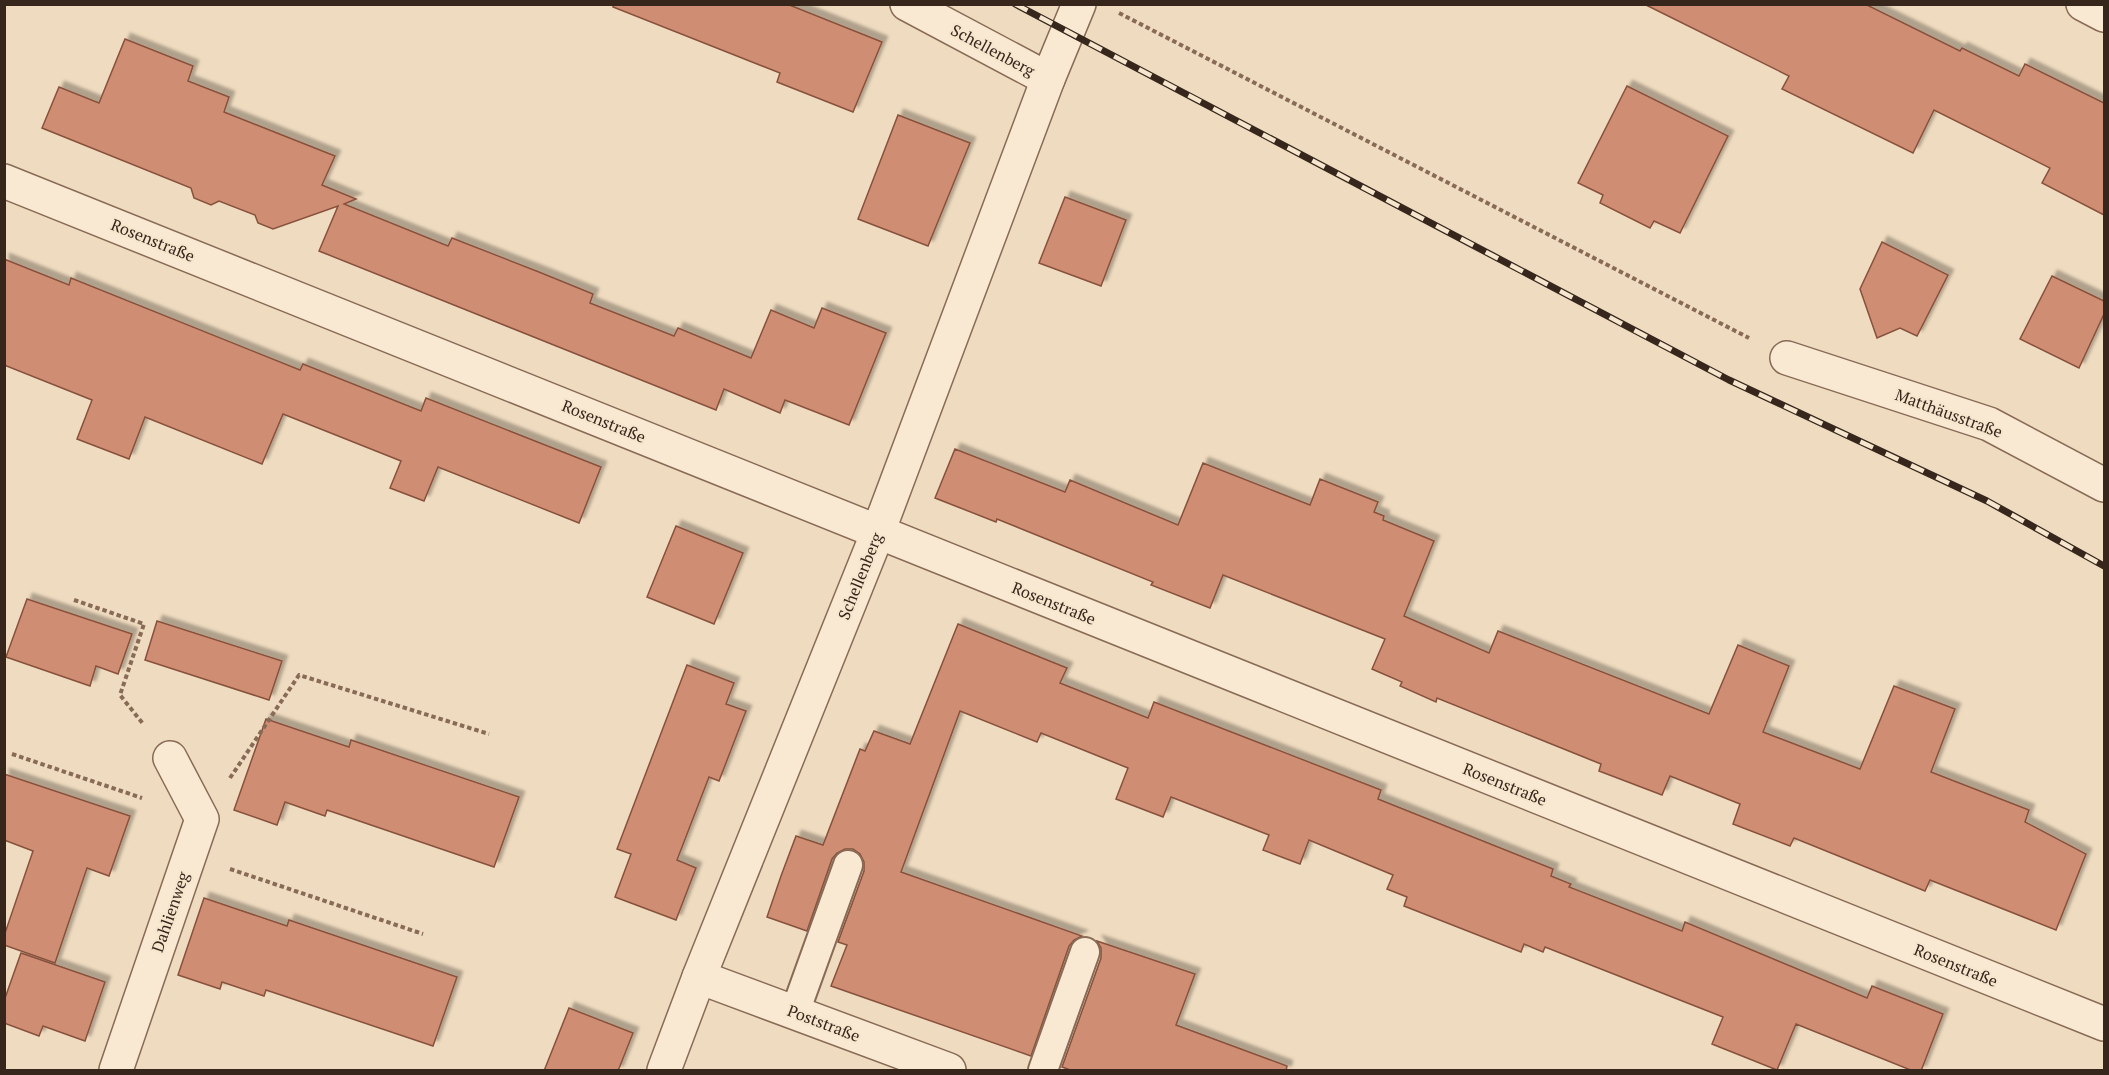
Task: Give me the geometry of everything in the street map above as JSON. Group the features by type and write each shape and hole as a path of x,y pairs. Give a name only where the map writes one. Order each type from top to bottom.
{"street":[{"name":"Schellenberg","path":"907,4 1048,79"},
{"name":"Schellenberg","path":"664,1071 699,977 878,532 1048,79 1079,4"},
{"path":"2083,4 2104,15"},
{"name":"Rosenstraße","path":"4,181 2104,1024"},
{"name":"Matthäusstraße","path":"1787,358 1989,424 2104,485"},
{"name":"Dahlienweg","path":"116,1071 202,819 170,758"},
{"name":"Poststraße","path":"699,977 949,1071"}],"lane":[{"path":"795,1012 848,866"},
{"path":"1043,1071 1085,952"}],"path":[{"path":"1113,10 1787,358"},
{"path":"74,600 144,624 120,695 170,758"},
{"path":"225,784 299,675 489,734"},
{"path":"12,754 148,800"},
{"path":"189,856 423,934"}],"building":[{"path":"613,4 787,4 882,42 853,112 777,82 780,73 613,7"},
{"path":"1644,4 1865,4 1960,51 1962,48 2019,76 2025,64 2104,103 2104,215 2042,183 2050,168 1934,110 1913,153 1782,89 1789,76"},
{"path":"125,39 193,66 188,81 229,97 224,112 335,156 322,185 356,199 344,204 448,246 452,238 539,272 593,294 590,303 674,336 678,328 751,358 771,310 814,328 822,308 886,333 849,425 785,400 780,413 724,389 716,410 319,251 338,206 273,229 258,223 255,215 219,201 211,205 194,198 191,188 42,128 59,87 99,103"},
{"path":"1627,86 1728,136 1680,233 1654,221 1650,228 1600,203 1603,195 1578,183"},
{"path":"898,115 970,143 928,246 858,219"},
{"path":"1065,197 1126,220 1101,286 1039,263"},
{"path":"1882,242 1948,275 1917,336 1900,328 1877,338 1860,289"},
{"path":"4,259 69,285 71,278 300,370 303,364 421,411 426,398 601,467 579,523 438,467 424,501 390,488 401,461 283,414 262,464 145,417 129,459 77,439 92,400 4,365"},
{"path":"2052,276 2104,301 2104,314 2079,368 2020,339"},
{"path":"955,449 1065,492 1070,480 1178,525 1203,463 1310,505 1320,479 1378,502 1374,512 1384,516 1383,520 1434,541 1404,616 1489,653 1498,631 1709,714 1738,645 1789,666 1763,732 1860,769 1894,686 1955,709 1931,772 2029,810 2025,822 2086,854 2056,930 1930,880 1925,891 1794,838 1790,846 1733,824 1740,804 1670,776 1662,795 1599,771 1601,764 1437,698 1436,702 1400,686 1402,682 1372,669 1385,639 1223,575 1210,608 1151,585 1153,582 997,519 996,522 935,498"},
{"path":"676,526 743,553 714,624 647,597"},
{"path":"27,599 132,634 118,674 96,666 90,686 6,657"},
{"path":"157,621 282,661 269,700 145,660"},
{"path":"958,624 1067,668 1060,683 1148,718 1154,702 1381,790 1378,799 1553,869 1551,876 1571,884 1569,887 1682,931 1685,922 1867,998 1872,986 1943,1014 1921,1071 1913,1071 1796,1024 1777,1070 1712,1044 1723,1017 1545,947 1543,952 1524,944 1521,952 1404,906 1407,897 1387,889 1393,875 1309,840 1300,864 1263,850 1269,835 1171,797 1163,817 1116,799 1128,768 1041,733 1037,742 960,711 901,872 1082,936 1069,946 1031,1056 831,986 847,945 838,942 864,871 864,862 860,854 853,849 845,849 832,859 807,931 767,917 781,876 796,836 823,845 860,749 865,751 874,731 910,744"},
{"path":"687,665 734,683 726,704 746,711 719,781 709,777 677,860 696,868 676,920 615,897 631,854 617,849"},
{"path":"266,719 349,747 351,740 519,797 494,867 327,810 325,816 285,802 277,825 234,810"},
{"path":"4,774 130,816 109,876 87,868 55,963 4,945 4,936 33,851 4,840"},
{"path":"204,898 287,926 289,920 457,977 433,1046 266,990 264,996 222,982 220,989 178,975"},
{"path":"1097,941 1195,974 1176,1025 1287,1066 1286,1071 1073,1071 1062,1067 1101,958 1101,948"},
{"path":"21,953 105,982 85,1041 43,1026 39,1036 4,1023 4,1001"},
{"path":"569,1008 633,1033 618,1071 544,1071"}],"railway":[{"path":"1015,4 1729,380 1987,501 2104,566"}]}
